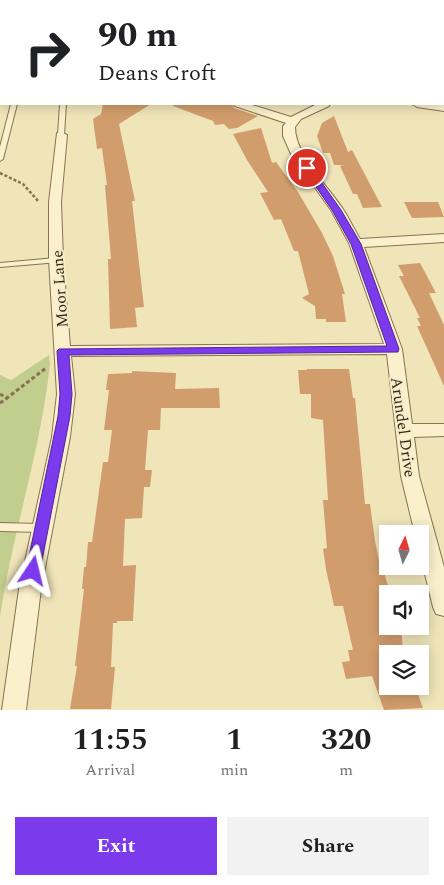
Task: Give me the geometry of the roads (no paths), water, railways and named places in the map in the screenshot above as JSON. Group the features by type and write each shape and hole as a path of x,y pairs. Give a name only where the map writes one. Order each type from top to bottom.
{"street":[{"path":"242,105 292,121 304,112 322,105"},
{"path":"424,105 444,108"},
{"name":"Arundel Drive","path":"292,121 288,131 290,142 337,210 356,244 394,349 410,476 444,607"},
{"name":"Moor Lane","path":"14,710 22,636 41,528 64,416 66,394 56,260 55,202 61,135"},
{"path":"356,244 444,238"},
{"path":"63,354 394,349"},
{"path":"404,430 444,430"}],"lane":[{"path":"0,159 14,105"},
{"name":"Moor Lane","path":"61,135 62,105"},
{"path":"0,265 56,260"},
{"path":"0,528 41,528"}]}
